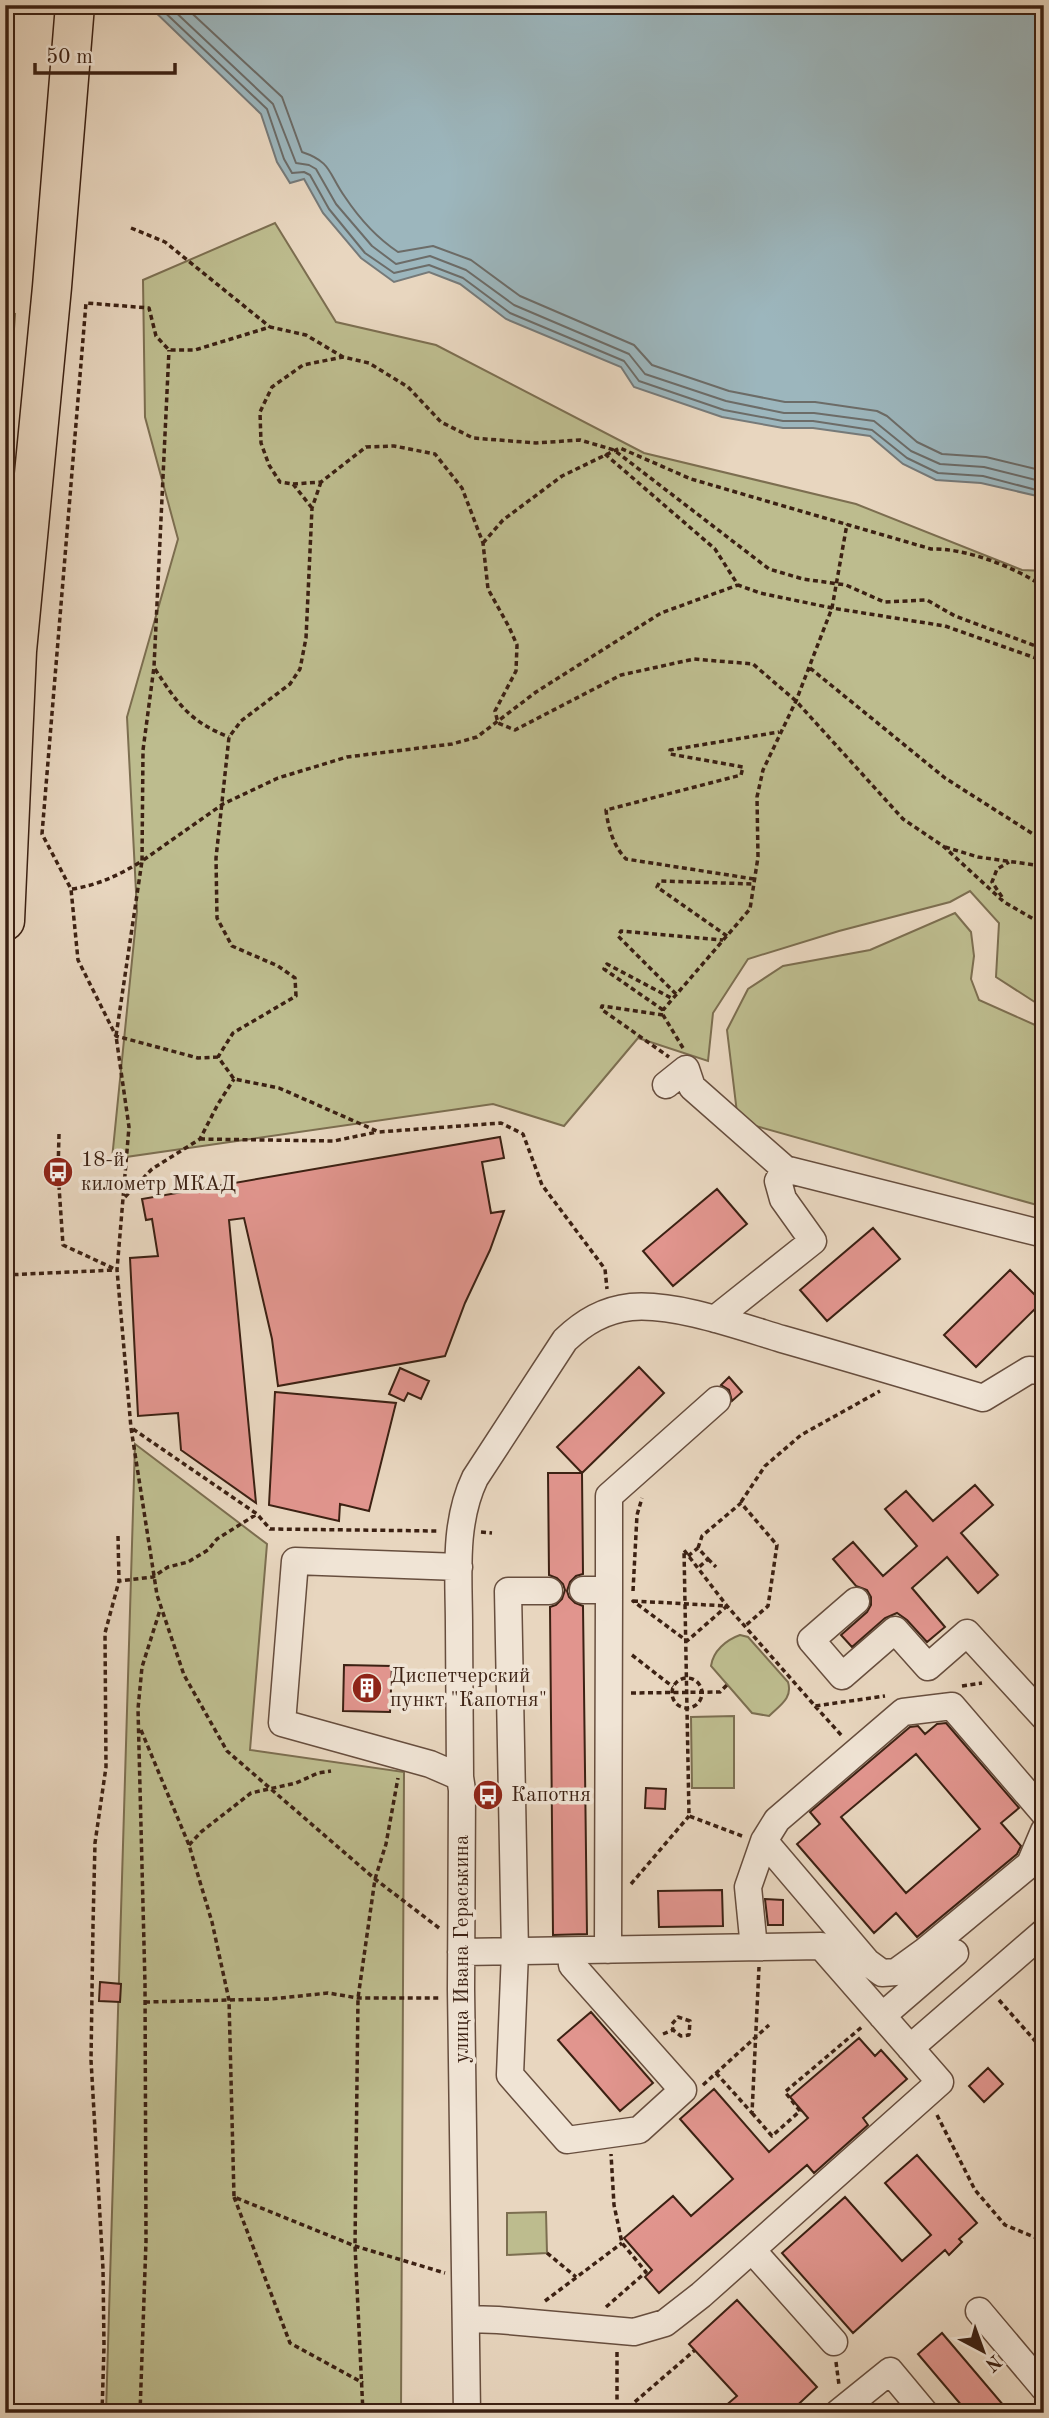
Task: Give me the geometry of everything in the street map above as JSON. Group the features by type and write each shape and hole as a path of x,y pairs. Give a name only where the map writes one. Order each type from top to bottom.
{"highway":[{"path":"5,921 17,651 52,287 75,5"}],"street":[{"path":"679,1068 692,1087 785,1169 1044,1234"},
{"path":"715,1319 813,1241 783,1199 778,1181 785,1169"},
{"name":"улица Ивана Гераськина","path":"467,2413 459,1567 460,1532 466,1496 475,1478 553,1355 579,1327 609,1312 649,1307 715,1319 983,1398 1029,1370 1044,1371"},
{"path":"608,1950 596,1590 609,1496 717,1400"},
{"path":"459,1567 295,1561 282,1723 429,1764 460,1777"},
{"path":"549,1591 508,1591 515,1952 510,2075 567,2140 639,2130 683,2090 572,1965 571,1951"},
{"path":"856,1601 811,1640 842,1676 895,1630 928,1667 967,1633 1044,1717"},
{"path":"756,1948 748,1887 764,1841 777,1820 903,1712 952,1706 1044,1813"},
{"path":"764,1841 867,1962 882,1973 896,1972 925,1951 1030,1864 1044,1831"},
{"path":"910,2048 1044,1933"},
{"path":"461,1952 821,1946 874,2020 910,2048 940,2082 752,2250 665,2323 634,2332 467,2319"},
{"path":"874,2020 955,1953"},
{"path":"752,2250 834,2342"},
{"path":"979,2311 1044,2388"},
{"path":"840,2411 890,2371 925,2413"}],"path":[{"path":"131,228 165,242 270,327 306,335 343,357 369,363 408,387 441,422 473,438 537,443 580,440 614,450 769,569 803,579 846,585 884,602 927,600 955,615 1044,649"},
{"path":"218,1057 198,1058 116,1036 78,960 71,889 41,834 86,303 149,308 156,336 170,349 195,350 270,327"},
{"path":"170,349 154,667 143,750 142,860 116,1036 129,1127 117,1270 131,1428 153,1577 184,1675 226,1751 375,1879 443,1931"},
{"path":"321,482 280,482 269,465 261,443 260,412 272,387 303,365 343,357"},
{"path":"218,1057 233,1033 296,996 295,978 278,966 232,946 217,918 216,858 229,737 241,721 290,684 300,669 306,638 312,508 321,482 366,447 394,446 435,454 462,488 483,543 488,589 517,646 516,671 495,711 498,723"},
{"path":"483,543 503,520 562,476 620,448 691,479 931,549 951,548 1026,575 1044,587"},
{"path":"605,454 715,549 738,585 761,593 832,608 945,626 1044,661"},
{"path":"293,484 312,508"},
{"path":"663,1012 750,909 758,857 757,797 763,770 796,701 832,608 847,524"},
{"path":"71,889 90,887 116,878 223,804 278,778 347,757 452,744 477,737 536,692 661,613 738,585"},
{"path":"498,723 515,730 621,675 694,659 753,664 796,701 903,819 943,846 1004,902 1044,925"},
{"path":"154,667 175,700 205,728 229,737"},
{"path":"810,668 945,778 1044,841"},
{"path":"755,882 626,859 619,852 606,810 741,775 743,768 670,754 670,750 779,732"},
{"path":"943,846 978,857 1035,865 1044,862"},
{"path":"1004,902 992,882 998,869 1011,861"},
{"path":"727,936 657,887 660,881 755,882"},
{"path":"677,994 618,936 621,931 723,940"},
{"path":"673,999 607,964 604,969 663,1012 679,1068"},
{"path":"663,1012 603,1006 601,1010 679,1068"},
{"path":"218,1057 234,1079 279,1088 379,1132"},
{"path":"123,1198 152,1169 200,1139 234,1079"},
{"path":"200,1139 334,1142 379,1132 501,1123 523,1134 542,1185 605,1269 609,1312"},
{"path":"59,1134 58,1172 63,1245 117,1270"},
{"path":"5,1275 117,1270"},
{"path":"688,1556 698,1548 702,1536 740,1504 765,1466 801,1435 885,1388"},
{"path":"131,1428 257,1514 270,1529 492,1533"},
{"path":"633,1615 637,1515 642,1496"},
{"path":"740,1504 777,1545 768,1606 745,1626"},
{"path":"119,1581 153,1577 168,1567 188,1562 208,1550 217,1539 257,1514"},
{"path":"102,2413 103,2269 91,2060 93,1926 95,1843 106,1767 105,1633 119,1581 118,1536"},
{"path":"698,1548 716,1567"},
{"path":"698,1568 708,1559"},
{"path":"627,1889 689,1816 686,1573"},
{"path":"633,1601 727,1606 687,1641"},
{"path":"633,1601 687,1641"},
{"path":"140,2413 146,2241 145,2002 139,1725 142,1667 161,1608"},
{"path":"632,1668 632,1655 673,1687"},
{"path":"687,1677 698,1682 703,1693 698,1704 687,1708 677,1704 672,1693 673,1687 687,1677"},
{"path":"631,1681 631,1693 720,1692 727,1685"},
{"path":"815,1706 856,1752"},
{"path":"139,1725 190,1845 212,1922 229,2000 234,2197 290,2343 363,2383"},
{"path":"190,1845 201,1832 251,1793 296,1783 318,1773 331,1771"},
{"path":"363,2413 355,2246 358,1998 375,1879 386,1844 398,1778"},
{"path":"689,1816 764,1841"},
{"path":"752,2113 756,2036 756,1948"},
{"path":"145,2002 271,1999 328,1993 358,1998 444,1998"},
{"path":"994,1993 1044,2051"},
{"path":"678,2017 691,2021 689,2035 681,2036 673,2030 672,2024 678,2017"},
{"path":"716,2073 772,2136 800,2111 785,2092 874,2020"},
{"path":"697,2091 769,2025"},
{"path":"662,2034 673,2030"},
{"path":"922,2098 939,2117 975,2190 1005,2225 1044,2241"},
{"path":"601,2311 646,2272 622,2243 614,2205 611,2147"},
{"path":"234,2197 355,2246 447,2273"},
{"path":"540,2305 622,2243"},
{"path":"547,2253 576,2277"},
{"path":"619,2330 616,2355 620,2413"},
{"path":"834,2342 840,2411"},
{"path":"620,2413 695,2350"}],"shaded area":[{"path":"275,223 336,322 436,345 644,453 856,504 1022,570 1044,571 1044,1008 996,977 999,923 970,891 950,902 839,931 748,959 713,1013 708,1061 638,1038 564,1126 493,1104 112,1159 137,911 127,717 178,539 145,417 143,280"},
{"path":"5,313 15,314 5,460"},
{"path":"955,913 971,932 974,956 971,979 979,1000 1044,1029 1044,1207 738,1121 727,1030 748,989 783,966 870,950"},
{"path":"135,1444 267,1544 250,1750 404,1772 401,2413 106,2413"},
{"path":"740,1635 748,1637 788,1682 787,1697 769,1716 752,1713 711,1666 721,1647"},
{"path":"734,1716 734,1788 692,1788 691,1717"},
{"path":"546,2212 547,2253 507,2255 507,2213"}],"water":[{"path":"148,5 1044,5 1044,501 1037,496 981,483 936,480 903,464 870,436 813,428 783,428 722,417 634,387 621,367 506,319 460,284 429,272 394,282 361,258 323,213 304,179 290,183 277,162 261,114"}],"building":[{"path":"500,1137 504,1158 482,1162 491,1213 504,1211 445,1356 278,1386 272,1339 244,1218 229,1220 256,1503 181,1450 178,1413 138,1416 130,1258 158,1256 152,1219 146,1220 142,1199"},
{"path":"717,1189 747,1224 673,1286 643,1251"},
{"path":"873,1228 900,1259 827,1321 800,1290"},
{"path":"1010,1270 1042,1302 976,1367 944,1335"},
{"path":"639,1367 664,1393 582,1473 557,1447"},
{"path":"400,1368 429,1381 421,1399 408,1393 404,1401 389,1394"},
{"path":"729,1377 742,1392 732,1401 729,1390 721,1385"},
{"path":"275,1392 396,1403 369,1511 340,1504 339,1521 269,1505"},
{"path":"548,1473 582,1473 583,1574 570,1582 567,1591 575,1603 583,1606 587,1934 553,1935 550,1607 562,1599 565,1590 557,1578 549,1575"},
{"path":"975,1485 993,1505 961,1533 998,1575 978,1593 947,1557 912,1588 945,1627 927,1642 897,1613 885,1618 852,1647 841,1635 867,1612 871,1597 867,1590 856,1586 833,1559 853,1542 883,1576 917,1546 885,1509 906,1491 933,1521"},
{"name":"Диспетчерский пункт \"Капотня\"","path":"344,1665 392,1666 390,1712 343,1711"},
{"path":"946,1723 1019,1808 1001,1823 1021,1846 1017,1854 917,1937 896,1913 874,1933 797,1844 820,1824 810,1812 910,1727 918,1726 925,1734 937,1724","holes":["916,1754 980,1829 906,1893 841,1817"]},
{"path":"646,1788 666,1789 665,1809 645,1808"},
{"path":"722,1890 723,1926 659,1927 658,1891"},
{"path":"765,1899 783,1900 783,1925 768,1925"},
{"path":"100,1982 121,1984 120,2002 99,2001"},
{"path":"591,2012 653,2083 620,2111 558,2040"},
{"path":"859,2038 875,2056 881,2050 907,2079 863,2118 868,2125 814,2173 807,2165 659,2293 645,2277 652,2270 624,2238 673,2196 691,2216 733,2179 680,2119 714,2089 769,2152 808,2118 790,2097"},
{"path":"988,2068 1003,2084 984,2102 969,2086"},
{"path":"917,2155 977,2223 959,2239 962,2242 949,2255 945,2250 853,2333 782,2253 845,2197 902,2261 931,2235 885,2183"},
{"path":"737,2300 817,2387 789,2413 717,2413 737,2396 689,2344"},
{"path":"942,2333 1010,2413 968,2413 918,2354"}],"place":[{"name":"18-й километр МКАД","path":"58,1172"},
{"name":"Диспетчерский пункт \"Капотня\"","path":"367,1688"},
{"name":"Капотня","path":"488,1795"}]}
